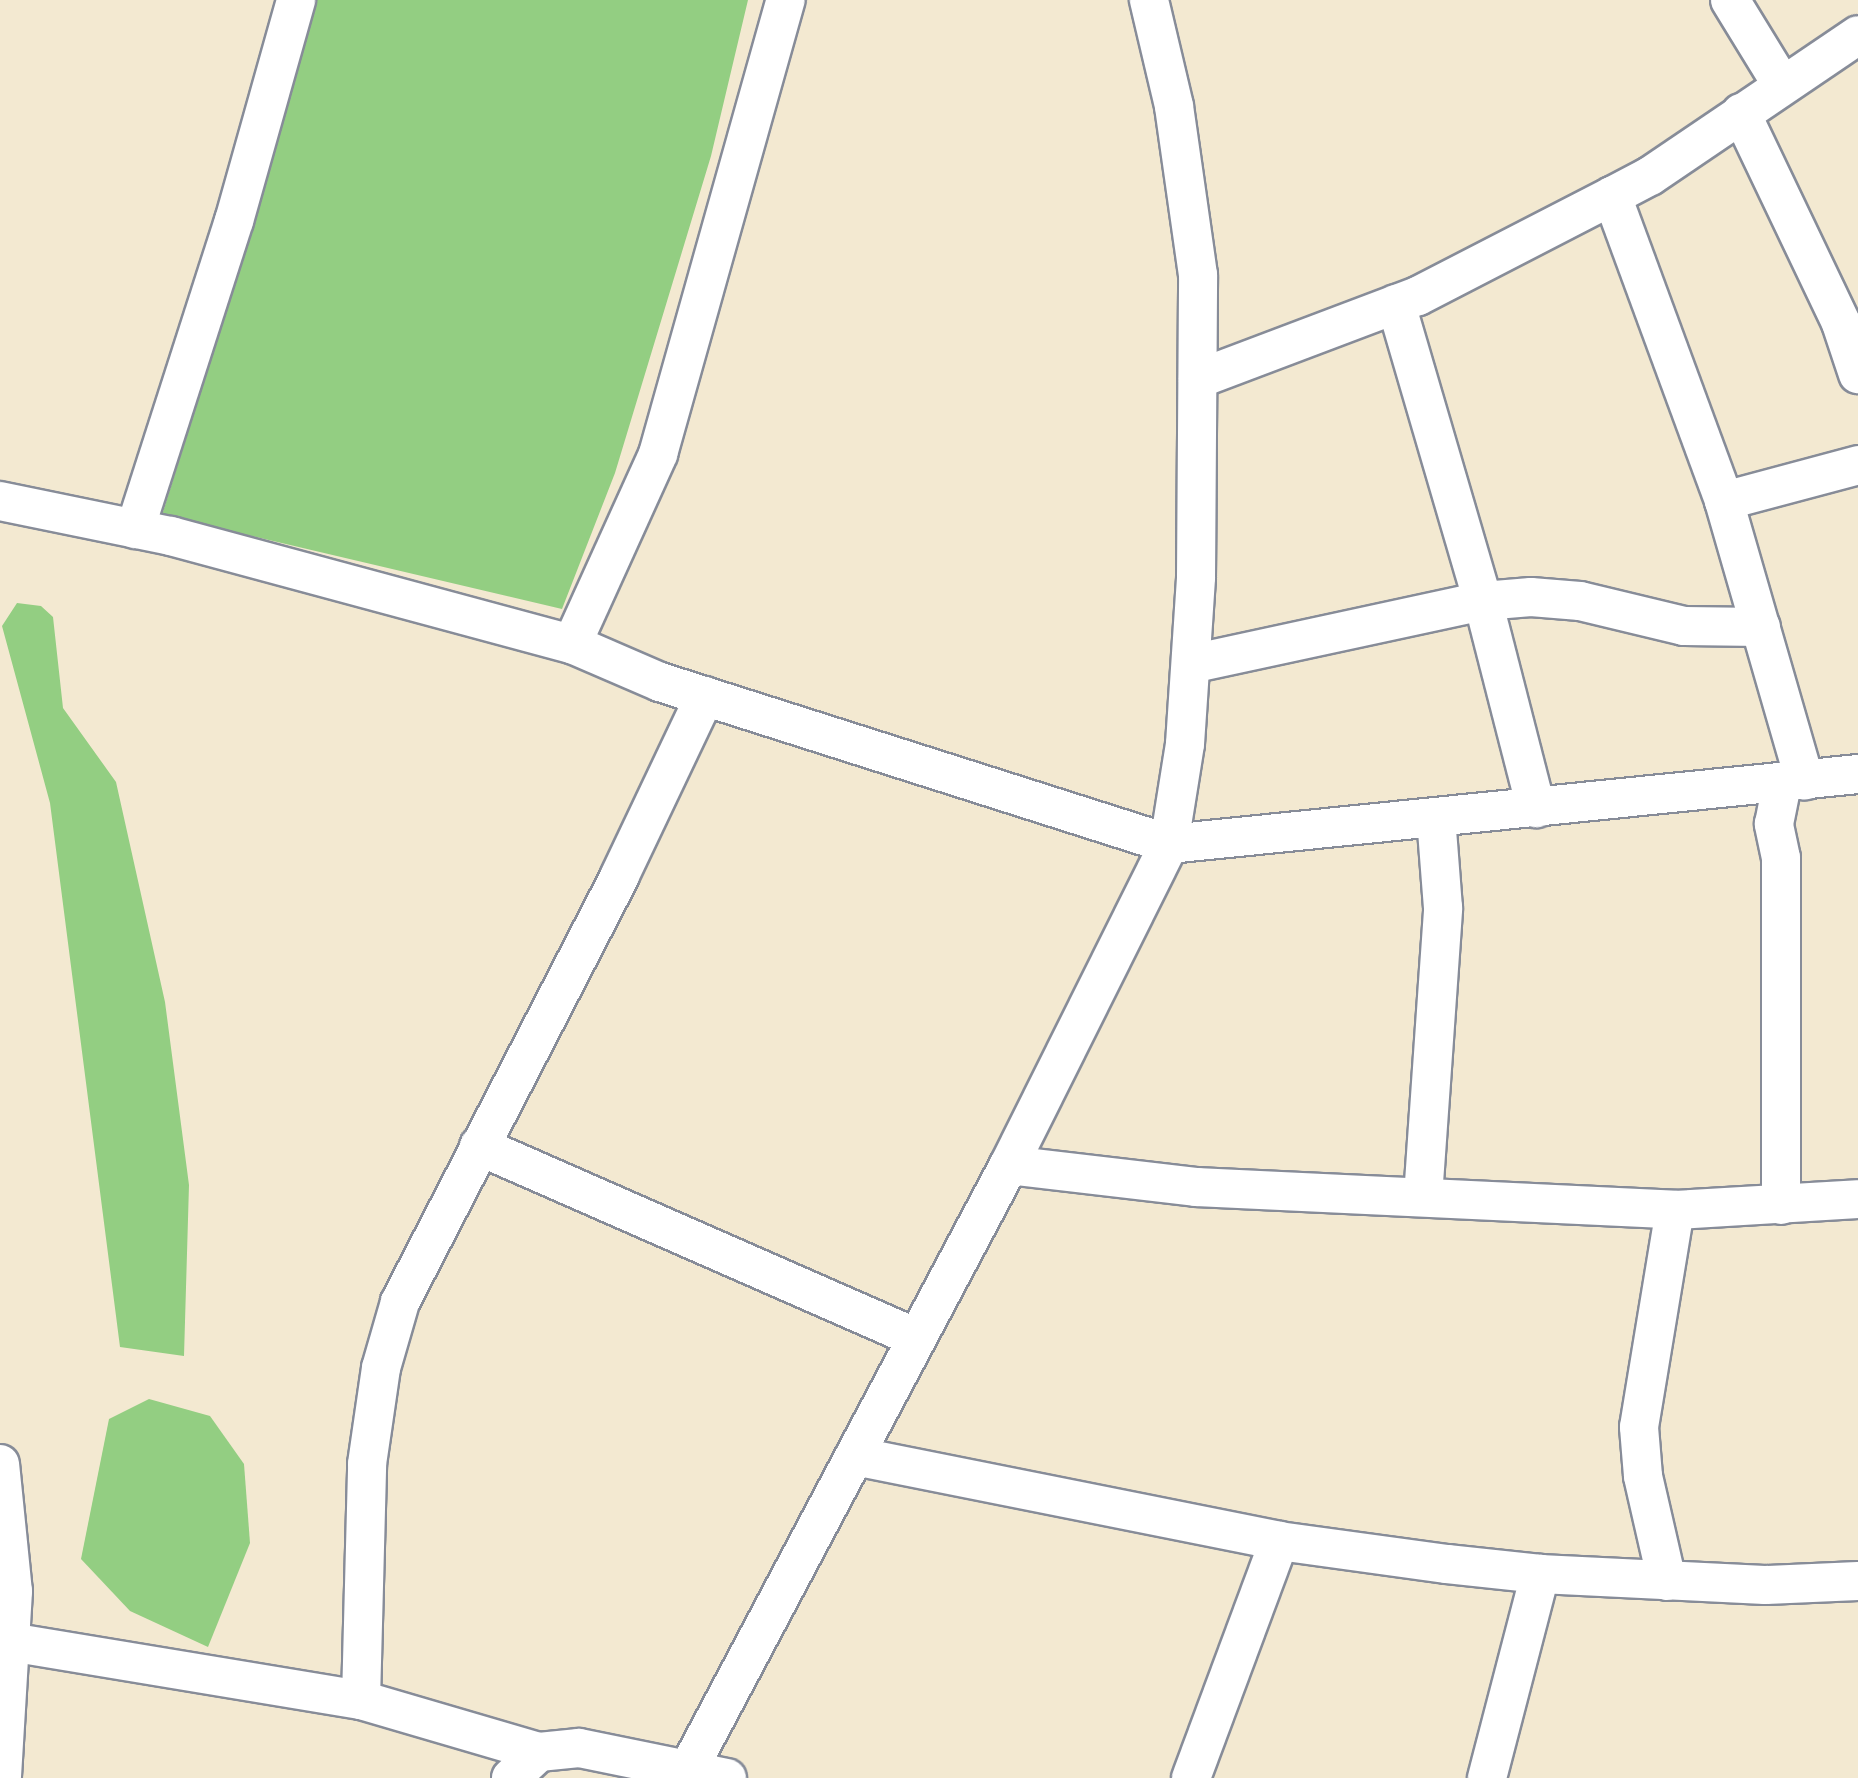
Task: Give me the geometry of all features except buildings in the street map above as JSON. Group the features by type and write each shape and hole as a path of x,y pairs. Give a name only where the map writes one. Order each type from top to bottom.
{"street":[{"path":"135,529 234,221 296,0"},
{"path":"572,644 658,454 786,0"},
{"path":"689,1768 1008,1165 1169,844 1185,744 1191,664 1198,275 1174,106 1150,0"},
{"path":"1730,0 1782,85"},
{"path":"1198,379 1396,304 1612,196 1650,176 1858,35"},
{"path":"1742,113 1841,324 1858,374"},
{"path":"1612,196 1724,501 1761,627 1793,782 1774,824 1782,858 1781,1205"},
{"path":"1396,304 1483,601 1536,808"},
{"path":"1724,501 1858,465"},
{"path":"0,500 135,529 572,644 705,696 1169,844 1858,774"},
{"path":"1191,664 1483,601 1531,597 1580,601 1684,626 1761,627"},
{"path":"361,1700 367,1464 382,1368 400,1302 620,875 705,696"},
{"path":"1423,1197 1442,908 1436,818"},
{"path":"479,1146 915,1337"},
{"path":"1008,1165 1196,1187 1674,1210 1858,1199"},
{"path":"1667,1580 1643,1476 1639,1427 1674,1210"},
{"path":"855,1456 1279,1541 1540,1574 1766,1585 1858,1581"},
{"path":"0,1464 13,1591 2,1778"},
{"path":"1191,1778 1279,1541"},
{"path":"1487,1778 1540,1574"},
{"path":"10,1642 361,1700 539,1752 579,1748 728,1778"},
{"path":"511,1778 539,1752"}],"green space":[{"path":"315,0 748,0 711,156 615,473 562,609 162,515 254,222"},
{"path":"17,603 41,606 53,617 63,708 116,782 165,1002 189,1185 184,1356 120,1347 50,803 2,626"},
{"path":"149,1399 210,1416 244,1464 250,1543 208,1647 130,1611 81,1559 109,1419"}]}
